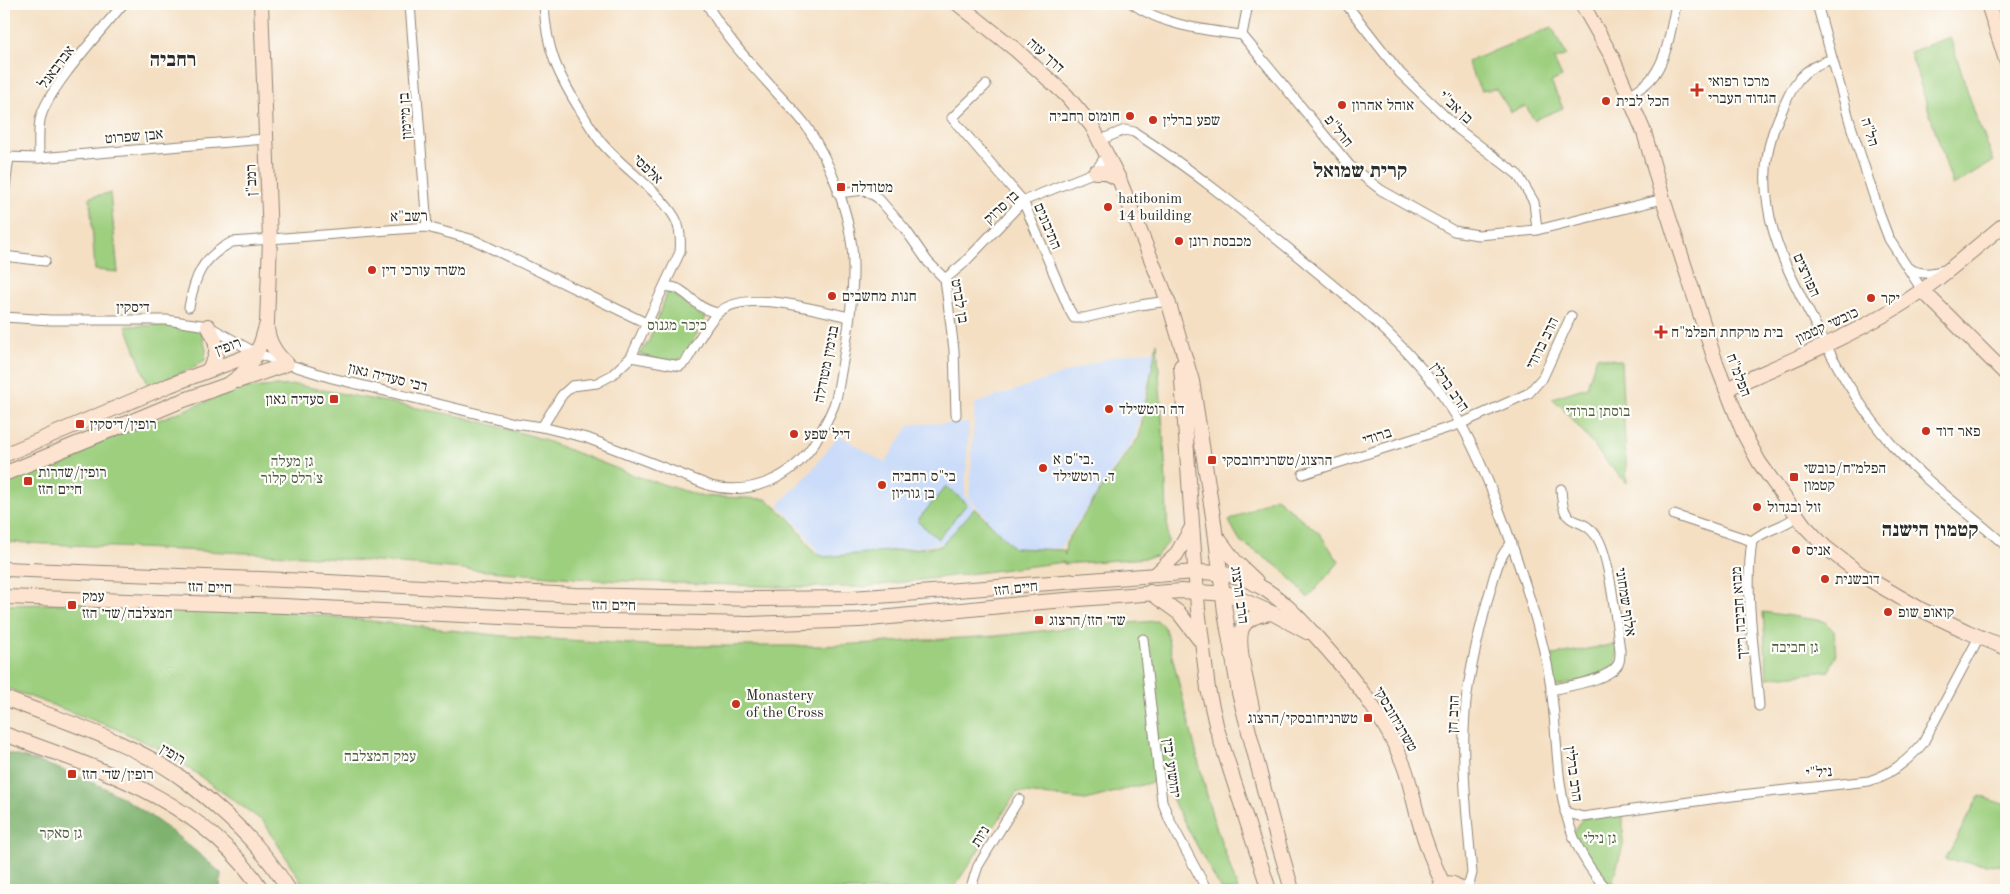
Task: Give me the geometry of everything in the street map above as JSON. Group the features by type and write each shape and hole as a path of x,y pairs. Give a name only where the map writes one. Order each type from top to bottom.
{"street":[{"name":"אברבאנל","path":"39,158 40,121 43,109 55,90 122,4"},
{"name":"רמב\"ן","path":"256,353 261,343 266,323 270,239 261,4"},
{"name":"אלפסי","path":"544,4 546,36 567,90 602,144 655,195 675,219 681,239 680,252 631,357"},
{"name":"בנימין מטודלה","path":"515,423 542,427 587,438 711,486 723,489 746,489 762,485 780,477 799,462 814,444 829,418 839,386 849,316 852,246 844,210 821,151 806,125 730,41 707,4"},
{"name":"דרך עזה","path":"958,4 1016,50 1066,95 1092,126 1100,140"},
{"path":"1133,4 1154,16 1173,23 1242,35 1248,4"},
{"name":"בן אב\"י","path":"1346,4 1406,79 1458,129 1518,175 1534,202 1537,230"},
{"name":"הפלמ\"ח","path":"1582,4 1612,57 1644,132 1663,199 1726,389 1744,434 1755,455 1797,516 1825,547 1860,574 1920,609 1978,637 2006,648"},
{"path":"1629,95 1645,85 1654,76 1667,49 1676,4"},
{"name":"הל\"ה","path":"1817,4 1873,195 1889,239 1904,265 1922,290 2006,374"},
{"path":"1988,4 2006,60"},
{"name":"בן מיימון","path":"410,6 427,227"},
{"name":"חרל\"פ","path":"1242,35 1350,166 1381,190 1454,231 1478,236 1537,230 1663,199"},
{"name":"הפורצים","path":"1832,59 1807,69 1795,84 1774,128 1768,146 1766,186 1771,221 1795,286 1825,344 1857,398 1891,444 1918,471 2006,546"},
{"name":"התיבונים","path":"986,85 952,118 1023,201 1074,318 1084,318 1140,305 1168,302"},
{"name":"הרב ברלין","path":"1100,140 1125,130 1134,132 1207,184 1295,254 1390,335 1431,380 1450,406 1490,484 1512,543 1534,612 1551,690 1558,779 1572,834 1588,867 1608,890"},
{"name":"אבן שפרוט","path":"6,157 39,158 266,138"},
{"name":"הרב הרצוג","path":"1100,140 1119,178 1168,302 1192,381 1216,536 1233,664 1257,765 1292,890"},
{"path":"1095,172 1107,154"},
{"path":"4,194 6,157"},
{"path":"1095,172 1105,172 1119,178"},
{"name":"בן סרוק","path":"945,279 963,264 1023,201 1095,172"},
{"name":"בן לברט","path":"838,193 865,190 878,198 905,229 928,262 945,279 954,350 956,415"},
{"name":"כובשי קטמון","path":"1726,389 1864,326 1922,290 2006,223"},
{"name":"רשב\"א","path":"190,307 194,286 204,264 216,251 232,242 427,227 474,240 648,324"},
{"path":"4,256 45,261"},
{"path":"1904,265 1915,272 1928,274 1952,267"},
{"path":"665,286 679,288 690,299 706,310 717,313"},
{"path":"542,427 562,395 572,386 597,383 612,375 631,357 680,366 686,361 717,313 734,303 767,301 849,316"},
{"name":"הרב הרצוג","path":"1168,302 1182,372 1201,642 1208,689 1217,729 1269,890"},
{"name":"הרב ברודי","path":"1460,424 1529,394 1543,376 1571,316"},
{"name":"דיסקין","path":"4,317 50,320 166,320 208,326 256,353"},
{"path":"266,323 267,333 272,346 280,358 287,364"},
{"path":"208,326 216,340 217,349 214,360 208,370"},
{"name":"רבי סעדיה גאון","path":"256,353 332,378 515,423"},
{"name":"רופין","path":"4,455 208,370 256,353"},
{"name":"רופין","path":"4,474 229,384 246,370 256,353"},
{"path":"229,384 287,364"},
{"name":"ברודי","path":"1303,474 1460,424"},
{"name":"אלוף שמחוני","path":"1551,690 1590,681 1604,675 1614,669 1619,663 1620,650 1605,555 1598,539 1590,528 1565,515 1561,504 1561,489"},
{"path":"1674,515 1752,541 1762,533 1785,526 1797,516"},
{"path":"1154,575 1179,551 1192,529"},
{"path":"1216,536 1235,561 1268,592"},
{"name":"מבוא חביבה רייך","path":"1752,541 1748,566 1749,597 1759,706"},
{"name":"הרב חן","path":"1460,890 1468,884 1472,873 1465,780 1466,704 1470,673 1498,562 1504,550 1512,543"},
{"name":"חיים הזז","path":"4,569 574,594 760,599 852,598 1196,572 1220,573"},
{"name":"טשרניחובסקי","path":"1220,573 1245,580 1268,592 1295,613 1352,678 1390,736 1404,766 1420,826 1440,887"},
{"path":"1150,592 1178,613 1201,642"},
{"name":"חיים הזז","path":"4,597 88,598 563,620 750,624 860,620 1150,592 1223,593"},
{"name":"טשרניחובסקי","path":"1223,593 1272,613 1318,639"},
{"path":"1257,765 1256,730 1240,634 1247,621 1262,614 1272,613"},
{"name":"ניל\"י","path":"1565,812 1575,816 1587,817 1742,794 1869,781 1881,777 1910,758 1923,743 1978,637"},
{"name":"יהושוע יבין","path":"1143,640 1162,801 1170,821 1207,890"},
{"name":"רופין","path":"4,698 103,736 150,760 187,782 236,825 268,858 288,890"},
{"path":"4,734 121,778 173,804 202,824 220,841 250,872 262,890"},
{"name":"ניות","path":"970,890 978,866 1019,799"},
{"path":"1572,834 1577,825 1587,817"},
{"path":"1440,887 1454,884 1460,890"}],"shaded area":[{"name":"בי\"ס א. ד. רוטשילד","path":"1156,350 1135,438 1060,548 1014,550 969,498 975,404 1108,358"},
{"name":"בי\"ס רחביה בן גוריון","path":"969,423 965,496 975,509 946,543 852,556 821,556 800,527 778,505 809,474 839,435 885,463 910,424"}],"green space":[{"path":"1552,27 1566,55 1554,60 1562,77 1551,82 1563,108 1534,120 1526,106 1511,112 1496,89 1481,91 1467,62"},
{"path":"1950,37 1975,114 1994,161 1953,186 1910,52"},
{"path":"110,193 118,272 95,270 90,197"},
{"name":"כיכר מגנוס","path":"668,291 695,312 705,317 683,356 674,362 639,354 649,341"},
{"path":"175,325 200,329 206,349 205,360 194,367 149,387 126,326"},
{"name":"גן מעלה צ'רלס קלור","path":"1157,342 1165,460 1168,543 1156,556 1146,558 1064,564 1064,562 864,587 784,587 600,580 290,555 4,542 4,479 242,388 297,385 464,417 536,437 636,476 701,496 766,499 792,521 813,551 824,557 941,546 975,508 1014,548 1063,550 1065,555 1066,543 1097,495 1139,437"},
{"name":"בוסתן ברודי","path":"1597,356 1621,361 1627,483 1552,398 1587,387"},
{"path":"946,486 967,504 938,539 917,521"},
{"path":"1275,497 1320,534 1339,562 1308,598 1283,570 1240,541 1229,521"},
{"name":"עמק המצלבה","path":"100,603 228,605 504,636 662,646 821,646 996,636 1084,626 1158,621 1165,628 1212,815 1238,890 1221,890 1176,807 1164,779 1086,800 1017,792 952,890 306,890 264,822 166,752 114,728 4,687 4,605"},
{"name":"גן חביבה","path":"1763,612 1824,621 1834,631 1836,656 1829,671 1767,678"},
{"path":"1616,644 1617,659 1611,668 1595,676 1552,688 1547,656"},
{"name":"גן סאקר","path":"4,752 79,776 107,789 134,805 172,832 221,873 220,889 205,890 197,885 179,890 4,890"},
{"path":"1979,796 2006,805 2006,866 1945,860"},
{"name":"גן נילי","path":"1623,811 1623,846 1610,890 1572,834 1583,818"}],"place":[{"name":"מרכז רפואי הגדוד העברי","path":"1697,90"},
{"name":"הכל לבית","path":"1606,101"},
{"name":"אוהל אהרון","path":"1342,105"},
{"name":"חומוס רחביה","path":"1130,116"},
{"name":"שפע ברלין","path":"1153,120"},
{"name":"מטודלה","path":"841,187"},
{"name":"hatibonim 14 building","path":"1108,207"},
{"name":"מכבסת רונן","path":"1179,241"},
{"name":"משרד עורכי דין","path":"372,270"},
{"name":"חנות מחשבים","path":"832,296"},
{"name":"יקר","path":"1871,298"},
{"name":"בית מרקחת הפלמ\"ח","path":"1661,332"},
{"name":"סעדיה גאון","path":"334,399"},
{"name":"דה רוטשילד","path":"1109,409"},
{"name":"רופין/דיסקין","path":"80,424"},
{"name":"פאר דוד","path":"1926,431"},
{"name":"דיל שפע","path":"794,434"},
{"name":"הרצוג/טשרניחובסקי","path":"1212,460"},
{"name":"בי\"ס א. ד. רוטשילד","path":"1043,468"},
{"name":"הפלמ״ח/כובשי קטמון","path":"1794,477"},
{"name":"רופין/שדרות חיים הזז","path":"28,481"},
{"name":"בי\"ס רחביה בן גוריון","path":"882,485"},
{"name":"זול ובגדול","path":"1757,507"},
{"name":"אניס","path":"1796,550"},
{"name":"דובשנית","path":"1825,579"},
{"name":"עמק המצלבה/שד׳ הזז","path":"72,605"},
{"name":"קואופ שופ","path":"1888,612"},
{"name":"שד׳ הזז/הרצוג","path":"1039,620"},
{"name":"Monastery of the Cross","path":"736,704"},
{"name":"טשרניחובסקי/הרצוג","path":"1368,718"},
{"name":"רופין/שד׳ הזז","path":"72,774"}],"district":[{"name":"רחביה","path":"173,59"},
{"name":"קרית שמואל","path":"1360,170"},
{"name":"קטמון הישנה","path":"1930,529"}]}
